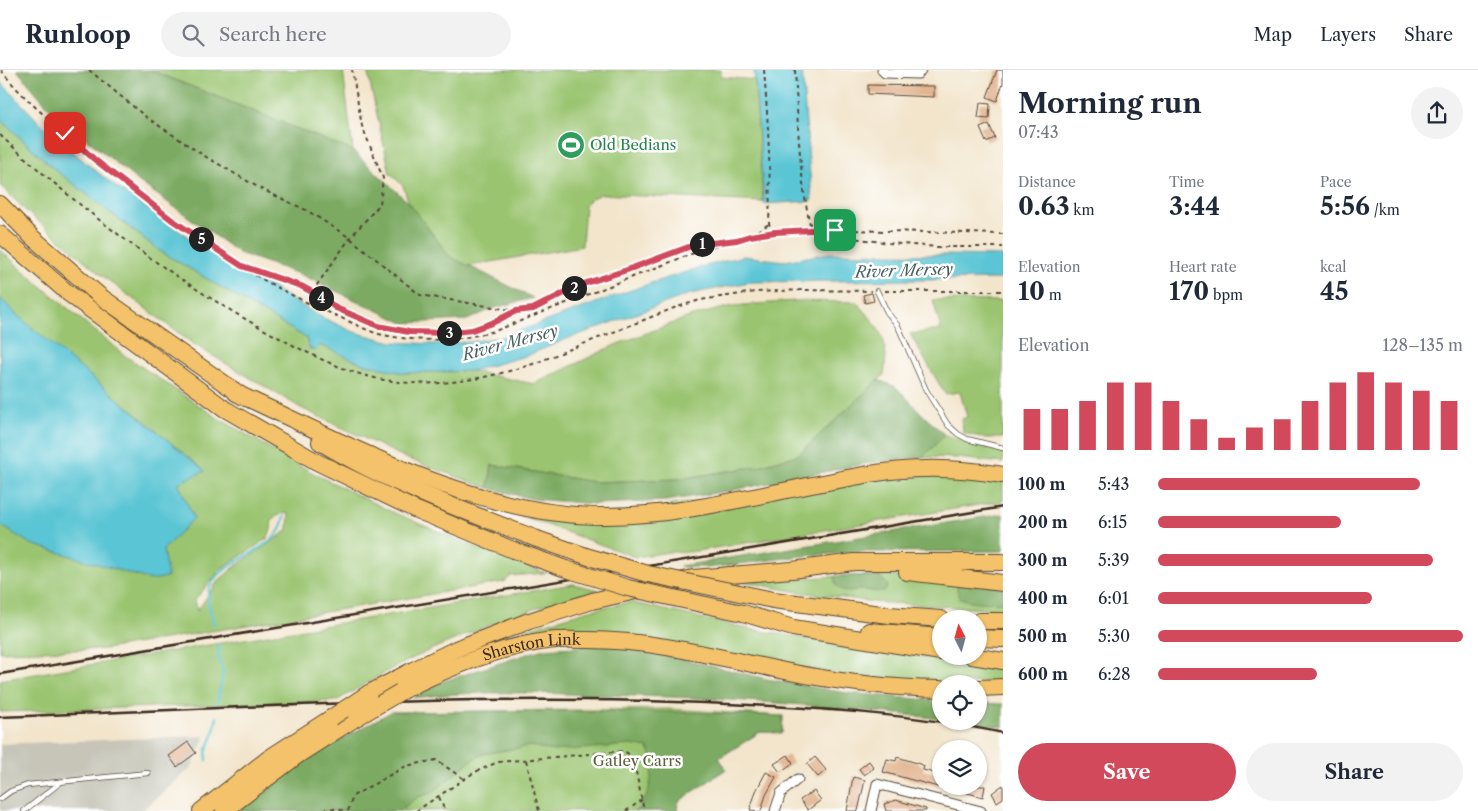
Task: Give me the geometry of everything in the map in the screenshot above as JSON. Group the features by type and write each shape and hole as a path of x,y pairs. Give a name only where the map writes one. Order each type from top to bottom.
{"highway":[{"path":"0,204 32,236 100,296 236,393 328,448 377,472 479,517 537,539 589,557 648,574 773,600 889,615 932,618"},
{"path":"0,234 68,293 225,409 318,462 414,509 513,550 628,588 743,612 886,633 932,636"},
{"path":"236,393 420,476 475,496 557,513 604,516 672,511 858,476 907,470 960,470 1003,475"},
{"path":"792,570 854,562 1003,562"},
{"path":"792,570 907,572 1003,582"},
{"name":"Sharston Link","path":"201,811 269,758 369,693 456,650 529,621 572,607 692,578 792,570"},
{"path":"743,612 793,628 932,651"},
{"path":"988,621 1003,622"},
{"path":"988,638 1003,639"},
{"name":"Sharston Link","path":"224,811 298,755 400,692 436,674 490,655 547,641 629,641 658,645 813,677 880,686"},
{"path":"988,659 1003,661"},
{"path":"880,686 932,688"},
{"path":"880,686 924,696 932,696"},
{"path":"987,688 1003,687"},
{"path":"987,697 1003,697"}],"street":[{"path":"882,70 885,72 918,74 921,70"},
{"path":"775,811 781,793 798,780"},
{"path":"871,811 877,784 981,811"}],"lane":[{"path":"877,291 887,312 898,326 926,390 948,425 967,440 1003,448"},
{"path":"0,799 11,791 28,785 148,773"},
{"path":"24,811 62,781"}],"path":[{"path":"1,70 36,107 94,159 172,220 242,266 307,304 377,333 401,338 434,340 470,337 495,331 691,254 750,236 775,232 811,230 1003,234"},
{"path":"89,70 146,118 203,155 261,189 308,210 350,238 420,295 516,311 533,309 580,285 694,245 737,240"},
{"path":"312,292 350,238 380,204 383,178 362,126 352,70"},
{"path":"764,70 770,194 768,224 775,232"},
{"path":"795,70 799,147 805,201 811,230"},
{"path":"0,135 41,173 107,226 231,312 304,352 348,370 384,380 434,383 480,379 534,364 674,308 700,300 755,292 804,290 1003,291"},
{"path":"750,236 768,224"},
{"path":"835,230 845,238 889,243 937,247 1003,247"},
{"path":"242,266 301,286 336,308 378,326 409,332 446,333 472,330 492,323 516,311"},
{"path":"416,811 475,772 498,762 624,751 634,757 644,811"},
{"path":"324,811 328,808 347,811 353,796 406,766 436,760 464,779"},
{"path":"526,760 539,811"},
{"path":"439,797 446,811"},
{"path":"626,811 642,800"}],"shaded area":[{"path":"205,736 192,767 142,811 0,811 0,744"}],"green space":[{"path":"17,70 150,70 353,151 409,203 449,256 533,298 494,308 467,320 404,323 302,275 239,253 138,181 49,108"},
{"path":"150,70 343,70 353,151"},
{"name":"Old Bedians","path":"367,70 721,70 721,77 755,80 763,202 601,194 592,198 585,205 582,246 451,269 449,256 409,203 403,186 390,173"},
{"path":"0,119 53,168 160,251 306,338 309,348 315,351 320,344 361,363 404,373 471,371 534,384 615,345 689,317 732,306 795,301 857,302 877,327 884,343 886,363 884,375 798,455 759,466 680,479 594,482 492,465 488,488 408,459 301,408 193,344 100,274 25,210 0,185"},
{"path":"0,250 124,355 216,417 313,473 390,511 475,547 545,573 511,576 504,582 105,649 0,652","holes":["283,513 289,514 288,530 237,565 218,581 197,611 194,601 222,568 267,539 271,530 272,519"]},
{"path":"933,300 1003,301 1003,438 986,438 963,433 962,419 967,417 960,392 945,394 910,334 941,330"},
{"path":"878,380 896,387 945,435 923,457 869,463 739,489 666,501 596,504 533,499 488,488 492,465 594,482 679,479 759,466 798,455"},
{"path":"945,435 1003,451 1003,463 958,458 923,457"},
{"path":"911,474 1003,481 1003,501 690,552 670,552 635,557 486,503 566,519"},
{"path":"1003,514 1003,551 859,552 801,556 707,568 680,566"},
{"path":"871,575 1003,587 1003,610 874,602 799,592 741,581"},
{"path":"834,576 879,576 888,585 885,591 845,591 836,586"},
{"path":"958,582 1003,587 1003,602 981,602 960,598 957,590"},
{"path":"573,584 599,590 548,604 492,624 430,650 391,669 336,701 0,712 0,680"},
{"path":"630,602 749,629 932,658 932,665 1003,666 1003,681 987,682 987,675 932,675 932,682 912,682 853,676 575,633 507,635 586,611"},
{"path":"604,645 656,653 767,679 847,693 932,700 932,718 813,706 684,698 506,693 436,695 413,698 435,684 543,649"},
{"path":"987,703 1003,704 1003,727 987,725"},
{"name":"Gatley Carrs","path":"669,709 783,716 782,733 760,732 719,758 726,769 678,802 677,811 236,811 333,744 391,712"},
{"name":"Gatley Carrs","path":"391,712 670,712 783,716 782,733 760,732 719,758 726,769 678,802 677,811 635,811 640,807 647,795 652,773 652,756 648,748 631,745 553,751 531,746 483,754 469,762 432,793 418,797 399,811 236,811 291,770"}],"water":[{"path":"754,70 802,70 812,201 764,204"},
{"name":"River Mersey","path":"0,81 37,120 74,153 116,187 201,246 238,266 317,315 354,332 392,342 433,344 469,342 502,337 651,283 743,256 785,261 829,253 1003,256 1003,279 749,282 690,294 526,356 471,371 404,373 361,363 320,345 315,351 309,348 306,338 160,251 53,168 0,119"},
{"path":"0,298 18,316 205,471 178,483 194,518 163,550 168,577 151,580 31,544 0,525"}],"building":[{"path":"997,70 1003,70 1003,83 997,101 987,97"},
{"path":"868,85 934,86 934,97 868,94"},
{"path":"980,103 990,104 989,119 978,118"},
{"path":"989,124 995,138 986,142 980,128"},
{"path":"872,293 874,301 865,303 863,295"},
{"path":"188,742 196,753 177,767 169,756"},
{"path":"788,755 793,763 780,772 774,764"},
{"path":"815,757 826,770 818,777 807,764"},
{"path":"897,757 924,766 923,770 932,772 932,785 883,772 887,759 896,761"},
{"path":"869,761 874,768 864,775 859,769"},
{"path":"766,772 776,777 766,795 761,811 750,810 756,791"},
{"path":"853,777 865,780 858,811 847,811"},
{"path":"1003,785 1003,798 997,802 992,793"},
{"path":"814,791 821,800 808,810 800,800"},
{"path":"896,800 926,809 926,811 886,811 884,804"}],"waterway":[{"path":"214,624 208,597 211,584 229,567 273,539 280,529 284,516"},
{"path":"217,704 223,671 218,657 219,646"},
{"path":"207,760 206,752 213,735 217,717"}],"railway":[{"path":"0,674 1003,507"},
{"path":"0,717 454,700 636,701 761,706 866,713 935,721 1003,733"}],"place":[{"name":"Old Bedians","path":"571,145"}],"route":[{"path":"65,133 94,159 172,220 242,266 301,286 323,298 336,308 378,326 409,332 446,333 472,330 492,323 516,311 533,309 550,302 580,285 694,245 737,240 775,232 835,230"}]}
